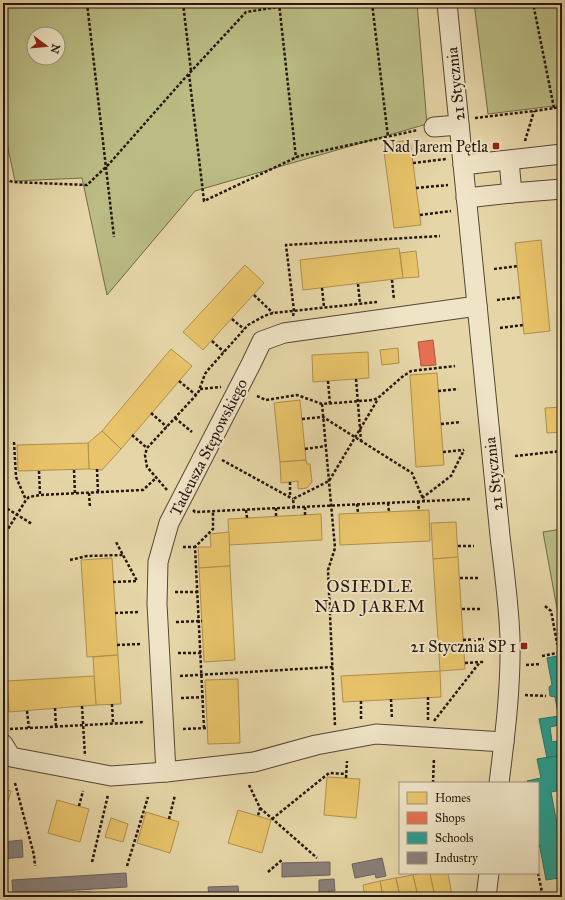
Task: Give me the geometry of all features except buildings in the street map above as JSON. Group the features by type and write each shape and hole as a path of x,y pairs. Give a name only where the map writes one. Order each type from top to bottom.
{"street":[{"name":"21 Stycznia","path":"447,3 509,619 509,674 504,742 499,782"},
{"path":"434,127 459,122"},
{"path":"465,183 514,160 562,154"},
{"path":"512,193 514,160"},
{"path":"465,183 512,193 562,189"},
{"name":"Tadeusza Stępowskiego","path":"166,772 157,604 158,562 169,523 262,341 284,333 477,306"},
{"path":"6,737 12,756 111,776 166,772 254,762 316,744 376,734 504,742"},
{"path":"486,897 489,874"}],"path":[{"path":"87,3 114,237"},
{"path":"183,3 204,201 296,158 434,127"},
{"path":"279,3 296,158"},
{"path":"3,165 4,179 13,182 87,185 246,12 304,3"},
{"path":"372,3 388,137"},
{"path":"533,3 554,108"},
{"path":"459,122 562,106"},
{"path":"514,160 534,111"},
{"path":"413,163 465,183"},
{"path":"416,188 465,183"},
{"path":"420,215 465,183"},
{"path":"291,332 294,311 286,246 440,236"},
{"path":"494,269 518,266"},
{"path":"392,280 394,300"},
{"path":"358,284 360,304"},
{"path":"322,288 324,308"},
{"path":"254,295 273,313"},
{"path":"497,300 521,298"},
{"path":"387,300 401,299"},
{"path":"380,301 273,313 257,319 248,325 205,374 198,393 147,448 145,455 147,467 179,502 195,512 294,508 423,500 471,499"},
{"path":"232,319 244,329"},
{"path":"500,328 524,325"},
{"path":"212,341 224,352"},
{"path":"292,498 329,482 378,398 402,377 411,371 455,366"},
{"path":"356,379 361,441"},
{"path":"178,381 196,395"},
{"path":"328,381 330,404"},
{"path":"200,389 227,387"},
{"path":"438,391 458,390"},
{"path":"257,396 266,400 297,396 322,404 358,402 378,398"},
{"path":"322,404 336,548 328,570 335,727"},
{"path":"151,413 167,426"},
{"path":"302,419 323,417 412,473 423,500"},
{"path":"175,418 192,432"},
{"path":"441,424 461,422"},
{"path":"132,436 147,448"},
{"path":"14,442 16,477 26,500"},
{"path":"305,449 326,446"},
{"path":"423,500 451,476 464,450 443,452"},
{"path":"515,456 562,452"},
{"path":"222,460 292,498"},
{"path":"74,470 75,494"},
{"path":"97,470 98,492"},
{"path":"39,471 40,495"},
{"path":"3,537 29,497 40,495 143,490 156,478"},
{"path":"290,482 294,508"},
{"path":"89,493 90,508"},
{"path":"418,501 419,511"},
{"path":"388,503 388,512"},
{"path":"357,504 358,513"},
{"path":"3,506 32,524"},
{"path":"305,507 305,515"},
{"path":"276,508 276,516"},
{"path":"246,510 247,518"},
{"path":"183,547 195,547 213,529 213,511"},
{"path":"113,582 137,581 116,542"},
{"path":"458,546 474,546"},
{"path":"183,729 206,728 205,697 202,675 199,592 195,547"},
{"path":"70,560 87,556 123,555"},
{"path":"3,570 8,570"},
{"path":"460,578 478,578"},
{"path":"175,592 199,592"},
{"path":"545,606 550,611 552,616 557,643 562,649"},
{"path":"462,609 481,609"},
{"path":"115,613 139,612"},
{"path":"176,622 200,621"},
{"path":"464,640 484,639"},
{"path":"117,645 140,644"},
{"path":"542,656 562,652"},
{"path":"178,653 202,653"},
{"path":"428,697 430,723 480,662"},
{"path":"465,663 485,662"},
{"path":"522,666 541,664"},
{"path":"180,676 333,667"},
{"path":"518,695 546,696"},
{"path":"181,698 205,697"},
{"path":"391,699 392,723"},
{"path":"361,701 361,721"},
{"path":"112,704 113,724"},
{"path":"82,706 85,757"},
{"path":"56,708 56,727"},
{"path":"27,710 29,728"},
{"path":"6,737 29,728 143,722"},
{"path":"433,782 434,758"},
{"path":"346,778 347,761"},
{"path":"272,818 329,773 346,774"},
{"path":"16,783 34,855 35,866"},
{"path":"249,786 260,808 316,858"},
{"path":"79,806 82,791"},
{"path":"92,862 108,795"},
{"path":"169,819 175,795"},
{"path":"127,866 148,797"},
{"path":"258,816 260,808"},
{"path":"268,872 284,858"},
{"path":"538,874 543,897"}],"green space":[{"path":"3,3 417,3 427,124 195,191 107,295 82,178 15,181 3,125"},
{"path":"474,3 562,3 562,105 488,114"},
{"path":"562,529 562,636 543,532"}],"place":[{"name":"Nad Jarem Pętla","path":"496,146"},
{"name":"21 Stycznia SP 1","path":"524,646"}],"district":[{"name":"OSIEDLE NAD JAREM","path":"370,596"}]}
